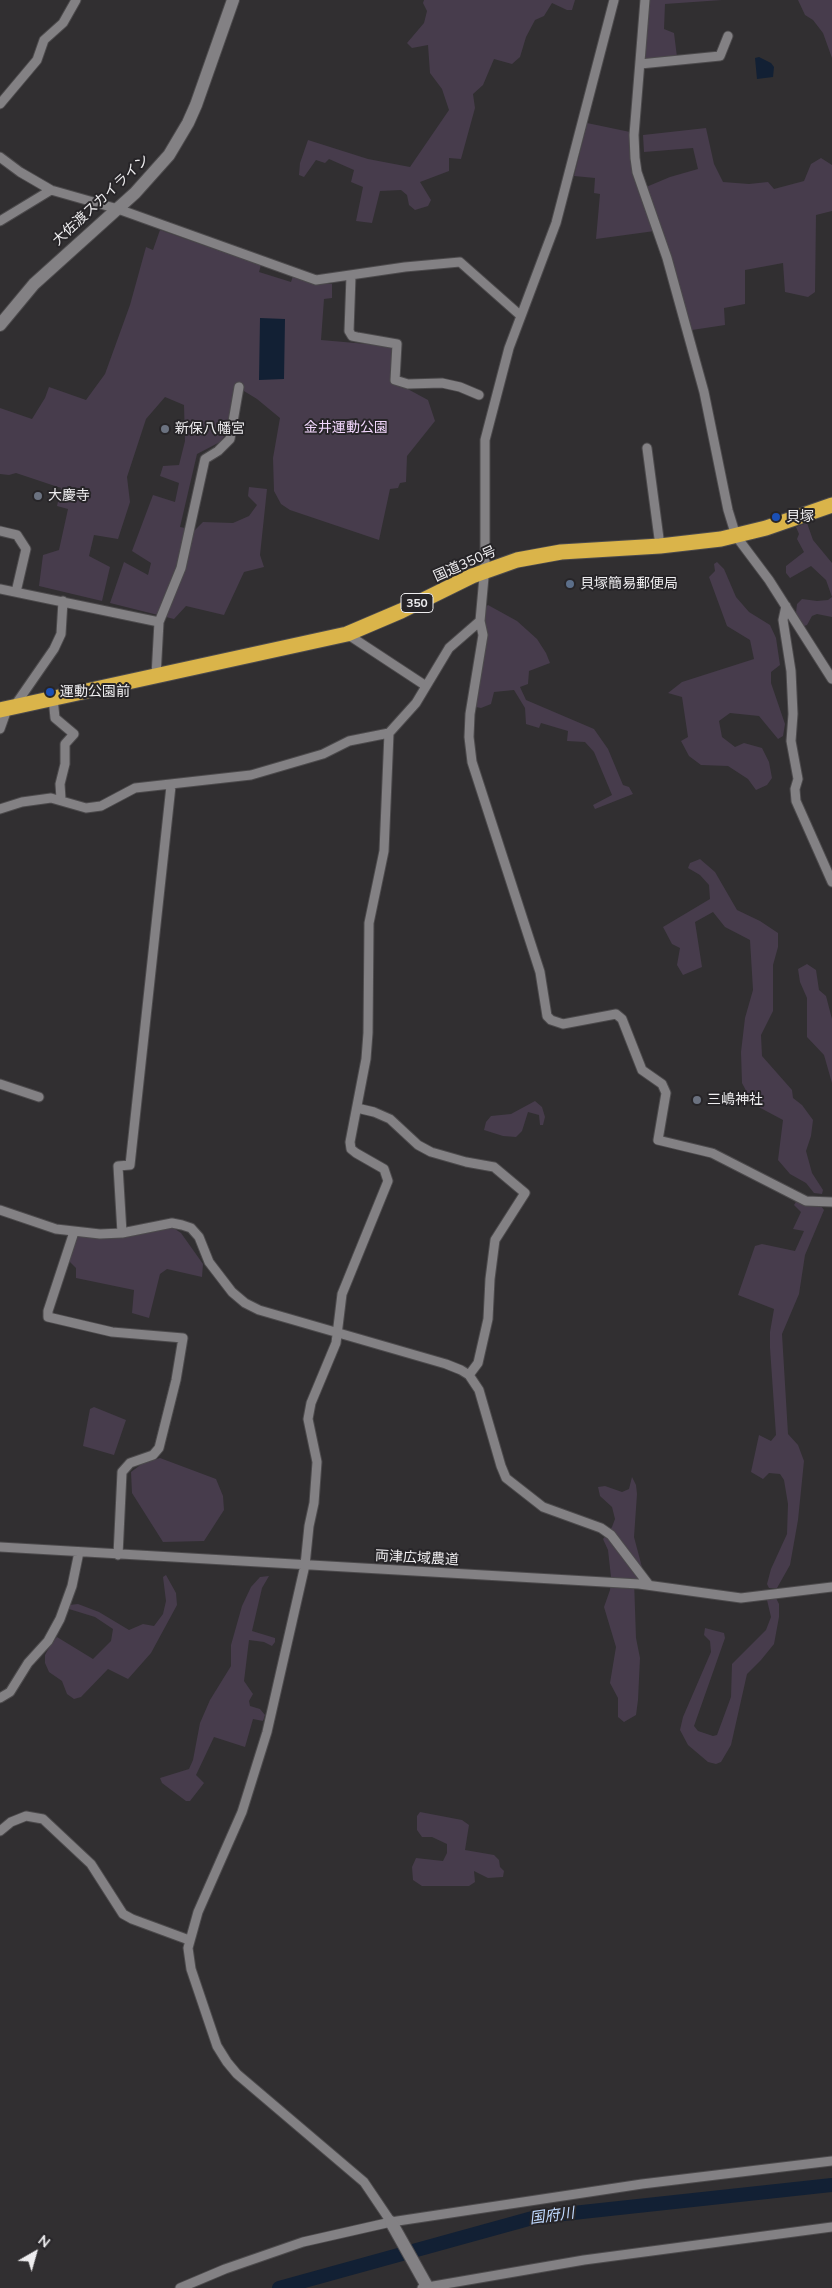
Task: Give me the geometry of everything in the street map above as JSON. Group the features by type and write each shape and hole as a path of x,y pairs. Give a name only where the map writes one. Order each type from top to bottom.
{"highway":[{"name":"国道350号","path":"7,709 347,634 484,571 517,560 545,554 699,543 736,536 782,523 832,505"}],"street":[{"path":"0,104 36,60 44,40 63,23 76,0"},
{"name":"大佐渡スカイライン","path":"0,324 34,284 118,209 159,167 188,123 233,0"},
{"path":"614,0 556,224 509,348 486,440 484,571 480,622 483,635 470,714 469,737 472,762 540,972 547,1016 555,1023 563,1024 616,1014 622,1019 642,1070 662,1084 666,1092 658,1140 712,1153 806,1200 832,1202"},
{"path":"645,0 634,135 637,172 667,258 704,392 728,510 736,536 786,606 832,679"},
{"path":"640,64 720,56 728,36"},
{"path":"0,157 51,190 118,209 316,280 405,267 460,262 521,316"},
{"path":"0,221 51,190"},
{"path":"351,276 349,331 352,336 396,344 395,380 408,384 442,383 460,387 479,395"},
{"path":"156,676 159,622 181,568 205,459 218,451 230,439 239,387"},
{"path":"647,448 660,546"},
{"path":"0,531 17,535 26,549 16,592"},
{"path":"0,589 159,622"},
{"path":"0,729 7,709 18,701 54,649 61,634 63,601"},
{"path":"786,606 783,620 791,672 793,714 791,741 798,779 795,789 796,801 832,882"},
{"path":"0,809 37,800 61,799 86,808 101,806 135,788 171,786 251,775 323,754 349,741 390,733 406,716 449,648 480,622"},
{"path":"347,634 426,686"},
{"path":"53,698 55,718 74,734 65,744 65,764 60,784 61,799"},
{"path":"390,733 384,851 369,923 368,1033 350,1142 351,1149 384,1169 388,1180 342,1294 336,1343 311,1403 308,1419 317,1462 305,1565 258,1765 242,1812 198,1912 189,1940 191,1969 217,2046 227,2062 237,2074 364,2182 391,2222 426,2288 584,2260 832,2227"},
{"path":"122,1233 118,1166 130,1165 171,786"},
{"path":"0,1084 39,1097"},
{"path":"357,1108 374,1112 390,1119 418,1146 432,1152 466,1162 494,1166 524,1193 495,1240 490,1279 488,1319 478,1363 469,1376"},
{"path":"0,1210 74,1232 122,1233 172,1223 191,1228 199,1237 209,1262 232,1292 245,1303 259,1310 446,1364 469,1376 479,1390 506,1478 543,1507 600,1528 611,1535 649,1586"},
{"path":"74,1232 48,1311 48,1318 112,1332 183,1338 174,1389 159,1448 153,1455 130,1463 122,1472 118,1555"},
{"name":"両津広域農道","path":"0,1547 649,1586 741,1598 832,1587"},
{"path":"0,1698 10,1692 28,1663 48,1641 60,1618 72,1586 79,1552"},
{"path":"0,1831 11,1822 26,1816 43,1819 91,1864 123,1914 189,1940"},
{"path":"180,2288 225,2269 303,2242 391,2222 642,2184 832,2161"}],"green space":[{"path":"424,0 575,0 572,10 567,10 552,3 544,16 535,20 526,37 520,57 512,64 494,59 483,85 473,94 475,108 461,159 449,158 449,171 420,182 431,200 428,206 415,210 409,205 407,195 401,190 380,191 372,223 356,221 363,187 351,182 354,170 329,159 325,163 316,160 304,177 299,175 300,163 308,140 368,159 410,167 449,110 442,89 430,73 428,45 412,48 407,43 424,23 427,11 423,3"},
{"path":"648,0 722,0 665,4 664,29 674,33 677,57 645,60"},
{"path":"798,0 832,0 832,58 823,33 813,20 805,15"},
{"path":"587,123 630,132 633,170 639,190 670,177 698,169 693,148 644,152 643,135 706,128 714,164 723,182 749,184 768,182 774,189 804,181 811,164 821,158 832,165 832,211 816,215 815,292 808,297 785,292 783,263 745,270 745,304 724,308 725,325 692,330 662,230 596,239 600,194 594,193 595,178 574,176"},
{"name":"金井運動公園","path":"160,230 261,265 259,272 291,282 293,276 316,284 332,284 332,298 324,299 321,340 390,346 394,349 391,380 428,400 435,421 407,456 406,482 400,483 398,488 390,489 379,540 290,510 281,504 274,491 273,458 280,418 257,399 239,388 227,432 220,442 197,454 180,527 195,530 203,522 233,523 249,516 257,505 248,496 249,487 267,489 260,555 264,567 244,572 224,615 186,606 174,619 110,603 124,562 148,575 151,563 132,551 153,495 175,502 179,483 160,476 163,466 179,465 185,441 184,405 165,397 146,419 127,477 130,502 118,539 94,535 89,556 110,567 102,601 39,586 43,555 59,550 68,509 57,506 61,488 16,473 9,475 0,474 0,408 32,419 45,398 49,387 86,400 105,374 130,305 146,247 153,250"},
{"path":"807,523 813,540 832,563 832,597 826,580 811,566 790,578 786,573 786,566 804,552 797,539 799,534 796,527"},
{"path":"717,562 724,569 736,597 749,612 770,625 776,638 780,665 771,672 771,683 785,724 783,736 778,739 759,716 730,713 719,721 722,737 735,747 744,743 762,748 769,762 772,778 767,785 756,790 748,779 728,766 701,765 689,756 681,741 688,737 682,697 668,693 682,682 754,659 750,640 727,626 709,577 715,571 714,564"},
{"path":"832,597 832,617 817,614 812,616 807,625 804,626 796,613 797,604 802,599 817,601 828,600"},
{"path":"488,605 517,621 537,639 550,663 529,671 528,684 520,687 526,700 594,729 608,749 623,785 629,787 633,794 595,809 593,805 612,795 594,752 585,742 567,741 568,731 541,723 539,728 526,724 525,708 514,690 494,692 491,704 481,708 476,707 487,633 484,621 484,608"},
{"path":"700,859 715,872 737,910 760,921 778,933 778,947 773,965 773,1011 761,1035 762,1056 792,1090 793,1098 802,1105 813,1120 811,1136 806,1151 812,1173 823,1190 822,1194 814,1193 806,1183 790,1174 778,1160 783,1120 753,1104 742,1083 741,1052 745,1018 753,990 750,940 725,927 713,912 695,922 702,967 683,975 677,965 680,948 672,944 663,927 710,899 709,885 700,875 688,868 690,863"},
{"path":"807,964 816,970 819,990 826,996 832,1019 832,1083 824,1055 807,1037 807,998 800,982 798,969"},
{"path":"535,1101 542,1107 545,1117 543,1125 540,1125 539,1115 528,1112 522,1131 516,1137 503,1136 484,1130 486,1122 491,1116 511,1114"},
{"path":"797,1200 821,1206 824,1210 805,1255 799,1294 782,1334 788,1434 798,1445 804,1461 798,1520 790,1565 777,1588 769,1588 767,1584 771,1569 787,1534 788,1504 784,1480 780,1474 769,1473 763,1479 751,1472 759,1435 771,1441 776,1435 770,1348 770,1332 774,1309 738,1295 755,1246 762,1244 795,1251 804,1231 793,1229 801,1212 794,1205"},
{"path":"172,1227 181,1233 203,1264 202,1277 167,1269 160,1274 149,1318 132,1313 134,1290 76,1278 76,1268 69,1261 78,1236 100,1238"},
{"path":"94,1407 126,1420 114,1455 83,1446 90,1409"},
{"path":"160,1458 216,1479 223,1496 224,1510 204,1541 163,1542 132,1493 131,1472 143,1463"},
{"path":"632,1477 636,1485 637,1494 634,1537 643,1571 641,1581 634,1580 636,1638 640,1658 638,1700 636,1715 624,1722 618,1717 618,1698 610,1683 616,1647 604,1607 610,1590 611,1577 608,1550 603,1539 612,1527 615,1519 612,1507 600,1496 598,1487 605,1486 622,1492 629,1489"},
{"path":"166,1575 176,1593 177,1605 151,1653 128,1679 108,1669 81,1697 74,1699 67,1694 62,1681 49,1672 45,1663 45,1655 51,1644 57,1637 93,1659 111,1641 113,1629 95,1617 69,1609 69,1605 78,1604 99,1612 129,1630 143,1624 154,1626 163,1614 166,1601 163,1577"},
{"path":"269,1576 262,1588 252,1631 275,1638 275,1642 272,1646 264,1642 249,1640 244,1681 253,1694 249,1701 250,1706 260,1709 265,1715 263,1721 253,1719 245,1747 214,1737 196,1775 204,1783 190,1801 186,1801 162,1783 160,1778 189,1769 193,1760 200,1723 210,1700 231,1666 231,1645 242,1606 251,1587 260,1577"},
{"path":"776,1598 779,1604 779,1617 774,1644 747,1674 731,1745 721,1762 716,1764 708,1762 688,1745 680,1730 683,1717 711,1652 710,1641 704,1635 705,1628 724,1633 725,1638 694,1726 698,1731 713,1736 717,1735 731,1697 732,1664 766,1630 771,1617 767,1600"},
{"path":"420,1812 462,1820 469,1825 465,1850 494,1855 499,1860 500,1867 504,1871 503,1877 488,1878 474,1871 475,1882 469,1886 422,1886 413,1880 412,1867 416,1858 443,1861 447,1853 447,1844 432,1837 422,1837 417,1830 417,1816"}],"water":[{"path":"759,57 771,63 774,67 773,77 757,79 755,58"},
{"path":"260,318 285,319 284,379 259,380"}],"waterway":[{"name":"国府川","path":"279,2288 536,2217 832,2185"}],"place":[{"name":"新保八幡宮","path":"165,429"},
{"name":"大慶寺","path":"38,496"},
{"name":"貝塚","path":"776,517"},
{"name":"貝塚簡易郵便局","path":"570,584"},
{"name":"運動公園前","path":"50,692"},
{"name":"三嶋神社","path":"697,1100"}]}
